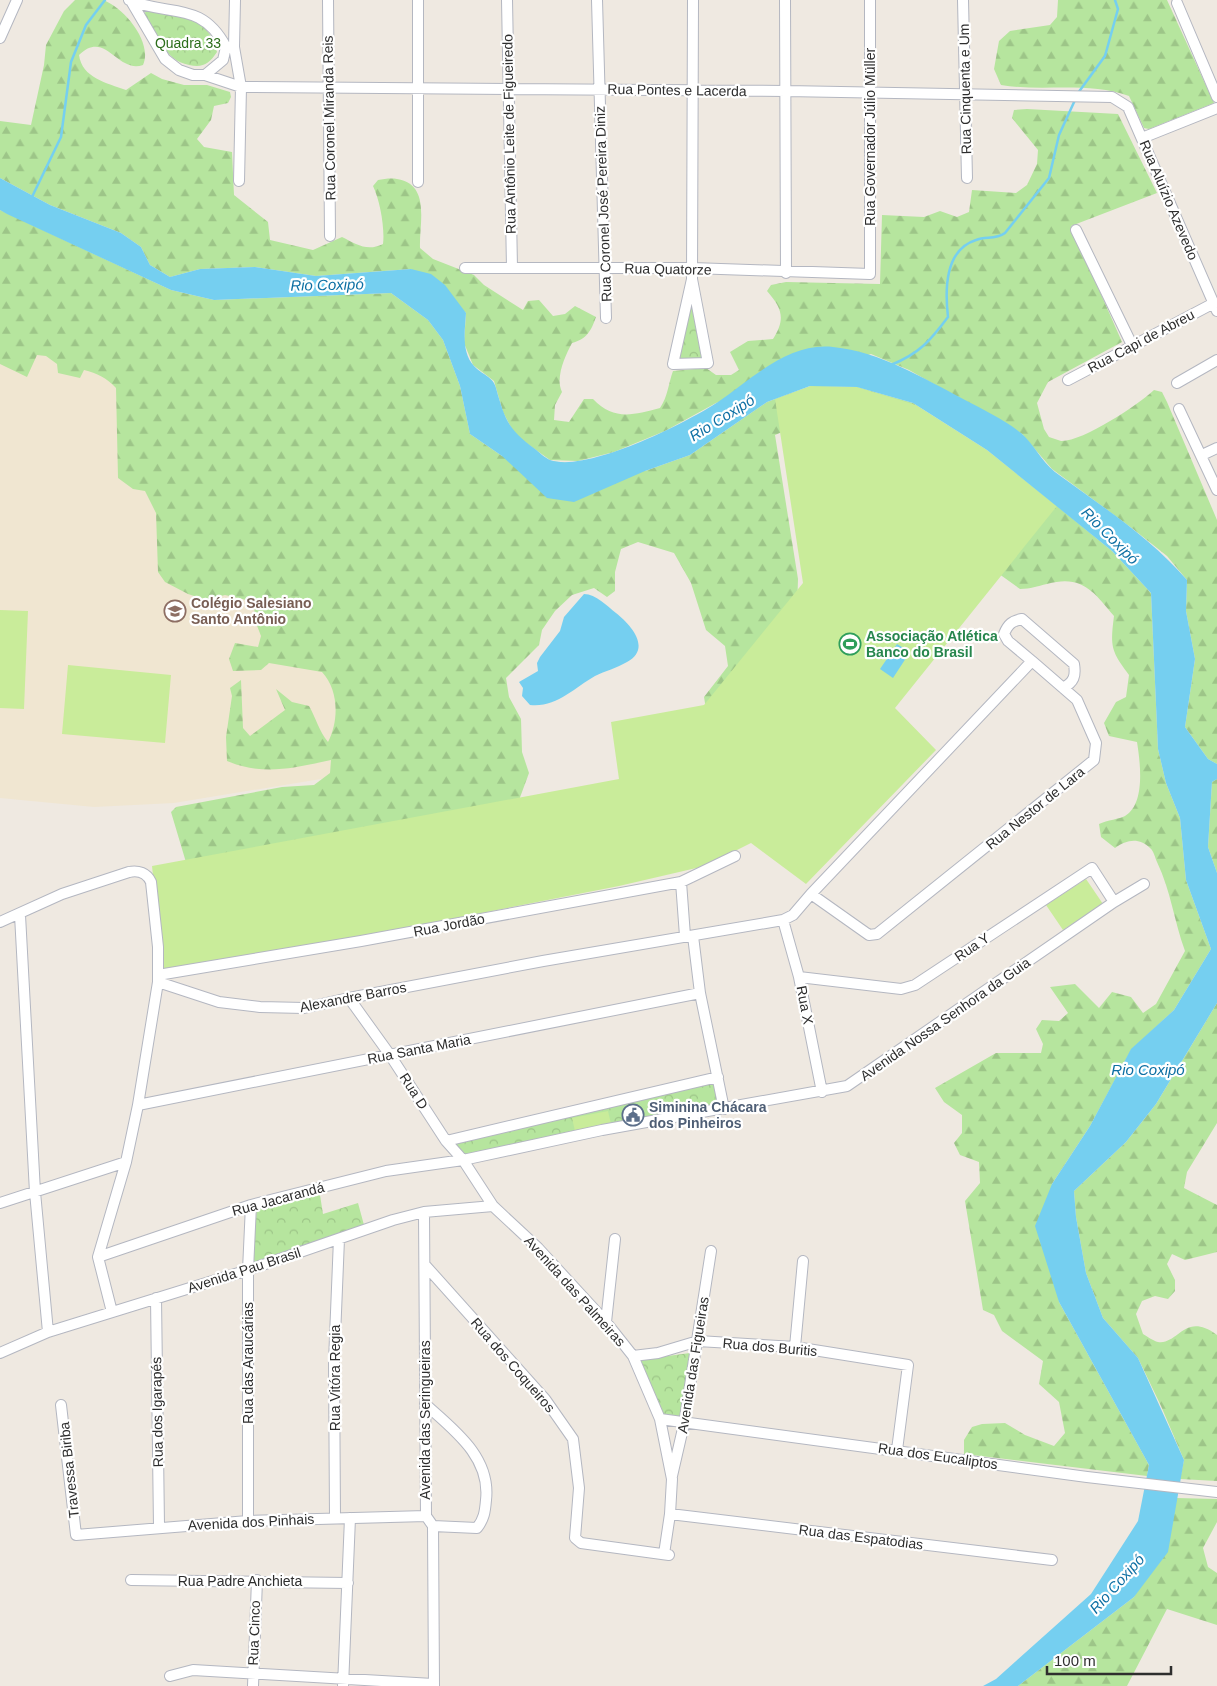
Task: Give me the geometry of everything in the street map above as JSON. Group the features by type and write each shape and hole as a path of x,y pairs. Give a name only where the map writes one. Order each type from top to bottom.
{"street":[{"path":"0,38 17,0"},
{"path":"234,0 230,47 241,87 239,181"},
{"name":"Rua Coronel Miranda Reis","path":"328,0 330,236"},
{"path":"418,0 418,182"},
{"name":"Rua Antônio Leite de Figueiredo","path":"507,0 507,89 512,268"},
{"name":"Rua Coronel José Pereira Diniz","path":"597,0 606,318"},
{"path":"692,274 672,364 708,363 692,274 693,0"},
{"path":"785,0 786,273"},
{"name":"Rua Governador Júlio Müller","path":"870,0 870,274"},
{"name":"Rua Cinquenta e Um","path":"964,0 967,178"},
{"path":"130,1 193,14 206,21 230,47"},
{"name":"Rua Pontes e Lacerda","path":"130,1 165,59 179,70 194,75 205,75 241,87 329,86 786,91 870,94 1064,94 1112,97"},
{"path":"1177,3 1217,97"},
{"path":"205,75 223,60 230,47"},
{"name":"Rua Aluízio Azevedo","path":"1112,97 1128,107 1215,307"},
{"path":"1142,138 1217,108"},
{"path":"1076,230 1132,345"},
{"name":"Rua Quatorze","path":"465,268 604,269 692,274 870,274"},
{"name":"Rua Capi de Abreu","path":"1068,380 1132,345 1215,307"},
{"path":"1177,383 1217,360"},
{"path":"1179,409 1217,490"},
{"path":"1202,455 1217,448"},
{"name":"Rua Nestor de Lara","path":"811,894 869,936 877,934 1094,760 1096,743 1077,700 1008,641 1004,634 1008,626 1014,621 1022,619 1074,664 1074,678 1071,684 1063,688"},
{"path":"783,920 793,915 1032,661"},
{"name":"Rua Jordão","path":"158,978 681,882 735,856"},
{"name":"Rua Y","path":"799,977 901,989 915,985 1092,868 1114,902"},
{"path":"0,922 20,915 62,894 129,872 142,873 151,882 158,947 158,978 138,1105 126,1162 98,1257 112,1312"},
{"path":"681,882 689,936 724,1108"},
{"name":"Avenida Nossa Senhora da Guia","path":"463,1160 602,1130 822,1092 856,1082 886,1058 1114,902 1144,884"},
{"path":"20,915 35,1192 48,1332"},
{"name":"Alexandre Barros","path":"158,978 219,1002 260,1007 304,1008 349,998 783,920"},
{"name":"Rua X","path":"783,920 799,977 822,1092"},
{"name":"Rua Santa Maria","path":"138,1105 700,993"},
{"name":"Rua D","path":"349,998 390,1055 446,1141 463,1160"},
{"path":"446,1141 718,1077"},
{"name":"Rua Jacarandá","path":"98,1257 251,1205 386,1171 463,1160"},
{"name":"Avenida das Palmeiras","path":"463,1160 493,1206 538,1248 606,1322 634,1356 660,1420 672,1479 667,1555"},
{"path":"0,1203 126,1162"},
{"name":"Rua das Araucárias","path":"248,1521 248,1270 251,1205"},
{"name":"Avenida Pau Brasil","path":"0,1353 48,1332 248,1270 393,1220 424,1212 493,1206"},
{"name":"Avenida das Seringueiras","path":"424,1212 426,1516 433,1526"},
{"name":"Rua Vitóra Regia","path":"335,1518 334,1362 339,1239"},
{"path":"606,1322 615,1239"},
{"name":"Avenida das Figueiras","path":"672,1479 684,1424 711,1251"},
{"path":"794,1347 803,1261"},
{"name":"Rua dos Coqueiros","path":"425,1265 545,1399 573,1439 579,1488 574,1535 581,1542 667,1555"},
{"name":"Rua dos Igarapés","path":"156,1298 159,1526"},
{"name":"Rua dos Buritis","path":"634,1356 658,1353 698,1341 794,1347 908,1365 897,1450"},
{"path":"170,1676 193,1670 343,1682 434,1685 433,1526 477,1528 484,1519 488,1490 484,1470 475,1453 425,1404"},
{"name":"Travessa Biriba","path":"62,1405 76,1534"},
{"name":"Rua dos Eucaliptos","path":"660,1420 897,1450 1088,1477 1217,1492"},
{"name":"Rua das Espatodias","path":"670,1514 1052,1560"},
{"name":"Avenida dos Pinhais","path":"76,1534 159,1526 248,1521 426,1516"},
{"path":"343,1682 350,1518"},
{"name":"Rua Padre Anchieta","path":"131,1580 257,1580 348,1583"},
{"name":"Rua Cinco","path":"253,1686 257,1580"}],"shaded area":[{"name":"Colégio Salesiano Santo Antônio","path":"0,210 339,381 339,776 174,803 94,807 0,798"}],"green space":[{"path":"75,0 103,0 120,10 135,27 144,47 143,65 134,66 126,64 104,49 97,47 88,48 79,55 81,63 96,78 126,90 151,73 162,79 184,85 207,85 230,92 231,97 228,103 214,106 211,120 197,139 204,147 232,152 234,195 268,222 270,240 313,250 342,237 367,247 383,244 381,215 373,186 378,180 397,179 408,182 415,189 419,197 421,206 420,248 433,259 474,275 484,285 523,310 528,301 539,300 553,316 565,314 575,306 596,317 588,334 572,343 566,354 560,374 562,392 555,405 554,420 569,422 584,399 593,399 609,411 624,414 641,413 660,408 663,404 673,371 706,368 716,375 731,375 739,370 730,352 748,341 773,339 780,325 781,314 779,308 767,291 771,285 786,282 880,284 882,215 924,217 940,211 957,217 969,212 972,190 1016,193 1027,185 1037,164 1038,150 1012,118 1014,110 1118,114 1157,193 1071,226 1122,342 1048,382 1037,403 1044,429 1049,437 1061,441 1082,436 1109,422 1154,390 1162,392 1167,402 1217,520 1217,764 1208,759 1185,727 1195,659 1186,611 1187,580 1167,556 1052,469 1022,434 909,370 871,354 716,403 665,431 614,452 578,461 550,460 515,435 503,412 494,381 473,365 464,343 466,313 411,269 316,276 255,267 200,269 170,277 150,265 141,247 121,233 50,205 0,178 0,121 31,125 44,65 46,45 64,11"},
{"path":"1058,0 1167,0 1214,103 1149,129 1144,128 1129,96 1098,89 1033,88 1001,85 994,69 999,41 1010,31 1050,25 1057,17"},
{"name":"Quadra 33","path":"147,10 181,16 200,24 213,40 217,52 211,60 202,65 189,65 173,58 157,38 144,14"},
{"path":"0,210 171,290 214,300 391,293 428,320 443,340 460,386 470,434 502,456 645,471 690,455 767,402 811,386 857,387 913,403 1057,506 1112,551 1151,593 1158,749 1166,783 1180,818 1186,880 1211,949 1174,1010 1131,1050 1090,1126 1052,1184 1059,1302 1149,1465 1147,1476 964,1454 964,1440 972,1427 982,1424 1005,1423 1025,1435 1054,1446 1065,1433 1059,1402 1039,1384 1043,1361 1002,1331 994,1315 983,1310 965,1201 980,1183 979,1162 960,1155 954,1143 962,1133 962,1115 944,1102 935,1088 996,1053 1041,1053 1043,1044 1036,1029 1042,1020 1059,1021 1068,1013 1050,987 1075,984 1099,1008 1112,992 1131,997 1143,1013 1156,1004 1185,951 1166,884 1151,849 1137,841 1124,843 1115,848 1101,837 1099,824 1123,817 1132,810 1139,792 1140,771 1137,742 1109,736 1104,723 1116,702 1126,697 1129,675 1118,660 1113,648 1114,616 1100,599 1086,587 1069,581 1020,589 794,427 775,435 798,579 797,611 710,733 704,697 728,666 725,646 706,630 691,583 674,553 638,542 621,549 615,572 615,591 607,597 594,588 572,595 555,611 542,630 539,645 506,678 509,697 521,719 522,752 529,773 515,811 188,869 171,812 176,807 282,787 314,785 330,773 331,760 279,769 240,766 227,761 226,737 232,696 230,688 241,680 243,728 250,736 285,710 276,689 292,702 309,706 328,742 334,725 336,706 332,688 322,672 269,663 261,670 233,671 229,659 235,643 258,647 261,636 254,618 255,602 225,595 206,600 188,594 165,582 158,572 156,513 145,491 133,489 118,478 116,388 113,384 102,376 84,370 80,378 58,373 57,364 46,356 37,355 27,377 0,364"},
{"path":"692,287 706,361 674,362"},
{"name":"Associação Atlética Banco do Brasil","path":"811,386 857,387 916,405 987,450 1057,506 895,708 936,750 806,884 751,843 705,866 619,886 324,944 163,971 152,866 619,779 611,722 704,705 803,583 775,399"},
{"path":"0,610 28,611 24,709 0,708"},
{"path":"68,665 171,675 165,743 62,734"},
{"path":"1217,779 1217,873 1208,847 1212,782"},
{"path":"1086,879 1103,904 1063,930 1046,905"},
{"path":"1217,1003 1217,1123 1187,1172 1184,1188 1217,1205 1217,1252 1185,1260 1172,1254 1167,1264 1175,1280 1175,1291 1168,1299 1155,1296 1142,1301 1136,1314 1143,1334 1158,1342 1165,1342 1189,1327 1197,1326 1217,1335 1217,1481 1180,1479 1184,1460 1161,1406 1138,1358 1103,1318 1086,1273 1076,1217 1074,1191 1126,1142 1156,1104"},
{"path":"713,1082 719,1106 464,1157 452,1144"},
{"path":"608,1111 611,1124 575,1131 572,1118"},
{"path":"320,1195 323,1214 358,1203 364,1225 252,1263 257,1208"},
{"path":"690,1353 681,1421 662,1417 647,1377 638,1360"},
{"path":"1176,1498 1217,1499 1217,1522 1203,1548 1208,1567 1217,1573 1217,1625 1167,1609 1127,1686 1018,1686 1134,1597 1173,1518"}],"water":[{"name":"Rio Coxipó","path":"0,178 50,205 121,233 141,247 150,265 170,277 200,269 255,267 316,276 411,269 431,274 445,285 466,313 465,348 467,354 474,366 495,384 502,408 509,423 519,436 550,460 567,462 587,459 636,444 703,411 771,364 801,350 833,347 868,354 917,375 1015,428 1026,437 1055,472 1141,535 1187,580 1186,611 1195,659 1185,727 1208,759 1217,764 1217,779 1212,782 1208,847 1217,873 1217,1003 1156,1104 1126,1142 1074,1191 1076,1217 1086,1273 1103,1318 1138,1358 1184,1460 1168,1552 1134,1597 1018,1686 983,1686 996,1679 1091,1594 1138,1521 1149,1465 1059,1302 1035,1226 1052,1184 1090,1126 1131,1049 1174,1010 1211,949 1186,880 1180,818 1166,783 1158,749 1151,593 1112,551 987,450 913,403 857,387 810,386 767,402 690,455 645,471 574,502 547,498 502,456 470,434 460,386 443,340 428,320 391,293 214,300 171,290 0,210"},
{"path":"584,594 593,596 601,601 628,624 636,637 638,650 627,662 595,676 564,696 548,703 530,705 522,696 523,688 519,682 538,671 537,663 540,657 560,631 564,617"},
{"path":"897,644 910,652 893,678 880,669"}],"waterway":[{"path":"31,199 61,137 71,62 86,25 105,0"},
{"path":"1078,93 1105,56 1118,9 1115,0"},
{"path":"891,365 910,356 924,346 948,317 947,284 952,262 958,253 965,245 976,240 1005,233 1049,178 1059,135 1075,100"}],"place":[{"name":"Colégio Salesiano Santo Antônio","path":"175,611"},
{"name":"Associação Atlética Banco do Brasil","path":"850,644"},
{"name":"Siminina Chácara dos Pinheiros","path":"633,1115"}]}
